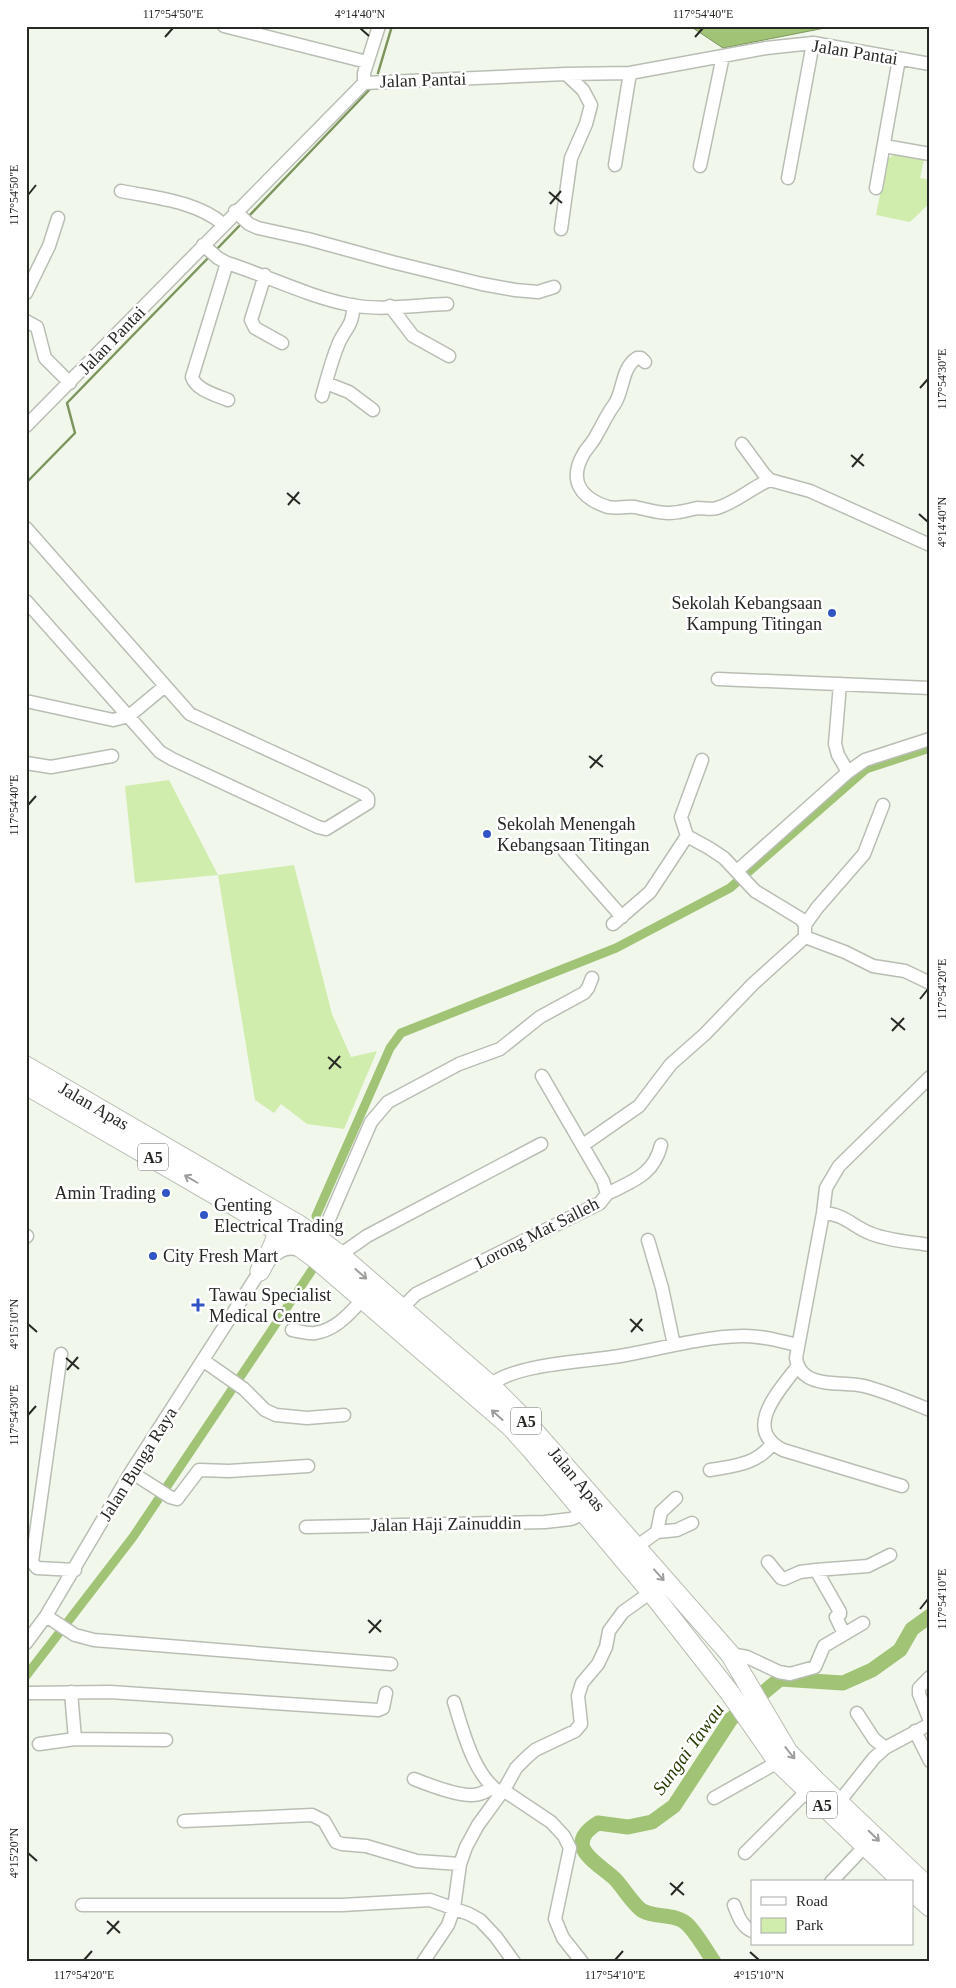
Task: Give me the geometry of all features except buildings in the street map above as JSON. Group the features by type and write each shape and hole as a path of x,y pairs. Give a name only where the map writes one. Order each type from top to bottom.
{"highway":[{"name":"Jalan Apas","path":"26,1066 265,1204 318,1249 363,1298 516,1433 651,1592 730,1694 756,1717 788,1752 930,1889"},
{"name":"Jalan Apas","path":"26,1085 231,1202 278,1231 318,1249 340,1255 490,1385 544,1440 730,1654 745,1681 756,1717 778,1762 901,1880"},
{"path":"255,1278 276,1240 278,1231 276,1220 265,1204"},
{"path":"442,1344 435,1347 436,1354 462,1376 466,1382 466,1387"},
{"path":"689,1608 688,1613 707,1643 702,1658"},
{"path":"839,1802 839,1814 859,1841"},
{"path":"914,1893 930,1907"}],"street":[{"path":"224,26 367,62"},
{"path":"371,82 364,73 379,26"},
{"path":"788,178 813,43"},
{"name":"Jalan Pantai","path":"26,426 205,247 224,224 242,217 371,82 630,73 723,56 813,43 930,64"},
{"path":"700,166 723,56"},
{"path":"876,188 899,58"},
{"path":"615,165 630,73"},
{"path":"560,229 571,158 586,124 591,105 583,90 566,74"},
{"path":"884,146 930,154"},
{"path":"121,191 191,207 208,213 224,224"},
{"path":"242,217 258,228 482,284 538,292 554,287"},
{"path":"26,293 48,246 58,218"},
{"path":"205,247 223,260 318,295 353,305 447,304"},
{"path":"223,260 192,377 194,384 200,388 228,400"},
{"path":"265,276 251,320 255,328 282,343"},
{"path":"322,396 338,343 349,328 354,316 353,305"},
{"path":"390,306 413,336 449,356"},
{"path":"26,321 36,327 45,358 49,364 70,382"},
{"path":"645,362 641,358 637,358 631,364 626,373 618,399 608,412 598,434 581,459 576,478 583,493 590,499 610,507 630,507 653,512 671,513 699,508 716,508 745,495 770,480"},
{"path":"326,383 349,392 373,410"},
{"path":"742,444 770,480 810,491 930,545"},
{"path":"26,528 190,714 364,794 368,798 368,803 334,826 326,829 318,827 160,752 26,601"},
{"path":"718,679 930,688"},
{"path":"840,684 835,744 838,755 848,772"},
{"path":"26,701 113,720 129,716 165,686"},
{"path":"738,872 848,772 865,760 930,739"},
{"path":"26,763 51,767 112,756"},
{"path":"702,760 681,817 687,836 710,848 738,872 755,891 792,912 805,931 873,966 905,972 930,983"},
{"path":"582,1145 639,1106 671,1064 705,1034 805,931 817,908 864,854 883,805"},
{"path":"566,852 617,921 650,892 687,836"},
{"path":"255,1278 278,1251 288,1248 318,1249 371,1122 388,1102 454,1066 500,1049 540,1017 584,993 592,978"},
{"name":"Lorong Mat Salleh","path":"401,1309 416,1294 600,1203 607,1194 603,1181 542,1076"},
{"path":"930,1077 839,1166 826,1188 796,1358 797,1367 808,1377 817,1380 865,1386 930,1410"},
{"path":"340,1255 367,1236 541,1144"},
{"path":"607,1194 636,1179 650,1169 658,1159 661,1145"},
{"path":"231,1202 261,1227 266,1238 266,1249 255,1278"},
{"path":"823,1213 835,1213 871,1234 883,1238 930,1244"},
{"path":"648,1240 662,1288 674,1345"},
{"name":"Jalan Bunga Raya","path":"26,1643 46,1616 75,1570 131,1472 204,1361 255,1278"},
{"path":"292,1330 315,1334 332,1327 343,1320 363,1298"},
{"path":"490,1385 498,1378 534,1369 621,1356 674,1345 743,1336 753,1336 798,1345"},
{"path":"61,1354 32,1562 37,1568 75,1570"},
{"path":"204,1361 244,1389 265,1410 276,1415 307,1418 344,1415"},
{"path":"797,1367 766,1413 767,1436 772,1444 784,1450 902,1486"},
{"path":"710,1470 741,1465 751,1461 766,1452 772,1444"},
{"path":"131,1472 170,1498 177,1500 199,1470 229,1471 308,1466"},
{"path":"657,1532 661,1512 676,1498"},
{"name":"Jalan Haji Zainuddin","path":"306,1527 545,1522 571,1520 585,1513"},
{"path":"636,1547 657,1532 677,1530 692,1523"},
{"path":"768,1562 784,1579 800,1572 868,1566 890,1555"},
{"path":"816,1570 840,1612 836,1617 844,1634"},
{"path":"423,1962 448,1925 454,1908 460,1864 466,1847 499,1790 516,1768 535,1750 575,1731 581,1724 578,1696 582,1683 598,1664 602,1656 609,1631 623,1612 651,1592"},
{"path":"46,1616 72,1633 94,1640 391,1664"},
{"path":"730,1654 747,1657 778,1672 790,1674 815,1667 824,1646 863,1623"},
{"path":"839,1802 884,1748 930,1722 919,1694 919,1688 930,1677"},
{"path":"71,1692 75,1739"},
{"path":"26,1693 110,1692 378,1710 383,1708 385,1704 386,1693"},
{"path":"454,1702 463,1732 478,1768 499,1790 552,1822 564,1836 570,1848 555,1919 563,1938 582,1962"},
{"path":"857,1714 874,1739 884,1748"},
{"path":"914,1731 930,1761"},
{"path":"39,1744 75,1739 166,1740"},
{"path":"714,1798 778,1762"},
{"path":"414,1779 432,1787 473,1795 499,1790"},
{"path":"745,1853 807,1791"},
{"path":"184,1821 312,1815 324,1822 336,1842 342,1844 366,1846 417,1861 460,1864"},
{"path":"832,1880 859,1841"},
{"path":"82,1905 342,1905 430,1900 474,1917 488,1927 514,1962"},
{"path":"734,1905 746,1928 751,1930"}],"green space":[{"path":"895,154 924,160 920,178 930,180 930,203 910,222 876,215 887,159"},
{"path":"169,780 218,875 135,883 125,786"},
{"path":"294,865 332,1014 351,1057 377,1051 344,1129 307,1124 281,1104 274,1113 255,1100 218,875"}],"shaded area":[{"path":"690,26 835,26 723,48"}],"waterway":[{"path":"378,73 392,26"},
{"path":"248,217 372,87"},
{"path":"215,251 243,222"},
{"path":"26,483 75,433 67,403 210,256"},
{"path":"316,1216 390,1048 401,1033 616,948 730,888 866,769 930,748"},
{"path":"26,1676 133,1537 312,1270"},
{"name":"Sungai Tawau","path":"714,1962 687,1924 677,1918 643,1911 615,1879 586,1854 583,1847 583,1839 587,1831 598,1823 628,1827 652,1822 674,1806 731,1719 780,1679 843,1683 872,1670 900,1650 912,1629 930,1616"}],"place":[{"name":"Sekolah Kebangsaan Kampung Titingan","path":"832,613"},
{"name":"Sekolah Menengah Kebangsaan Titingan","path":"487,834"},
{"name":"Amin Trading","path":"166,1193"},
{"name":"Genting Electrical Trading","path":"204,1215"},
{"name":"City Fresh Mart","path":"153,1256"},
{"name":"Tawau Specialist Medical Centre","path":"198,1305"}]}
